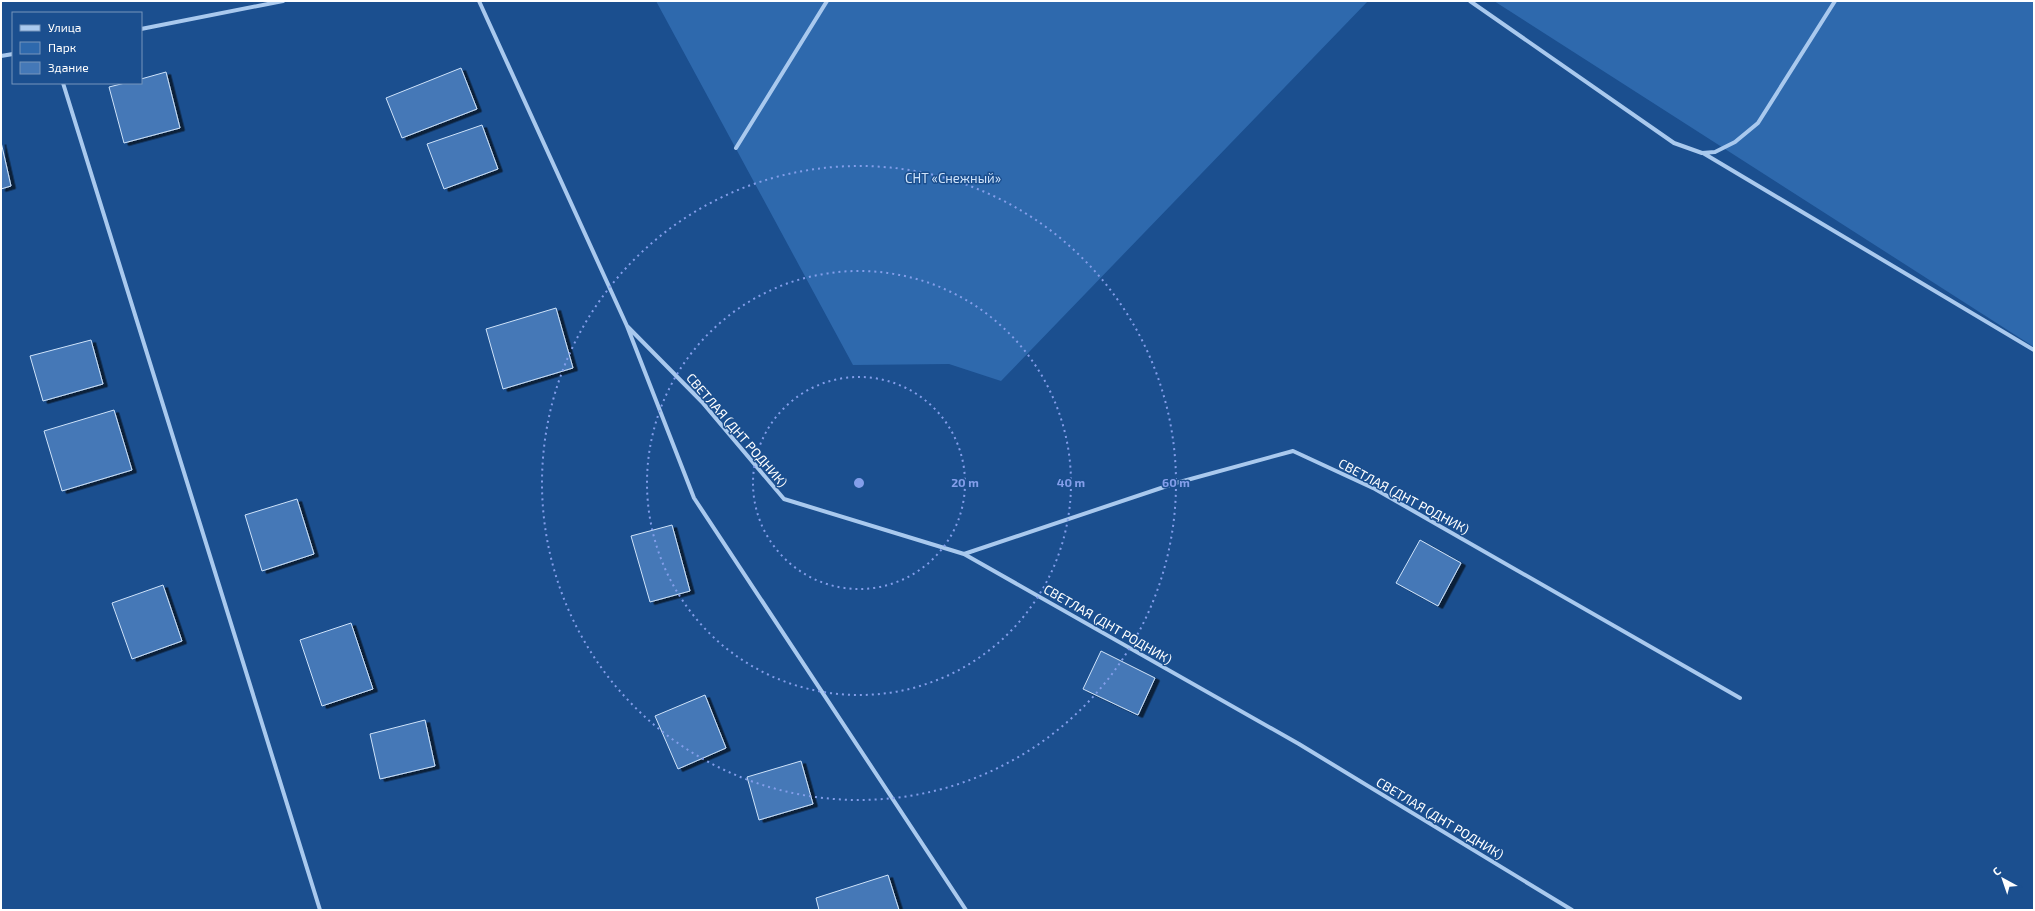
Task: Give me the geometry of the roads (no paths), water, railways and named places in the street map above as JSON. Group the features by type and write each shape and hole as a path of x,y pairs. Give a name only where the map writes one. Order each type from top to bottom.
{"street":[{"path":"142,29 283,1"},
{"path":"479,1 627,326 694,498 966,910"},
{"path":"736,148 827,1"},
{"path":"1470,1 1674,143 1702,153 2034,350"},
{"path":"1702,153 1715,152 1735,142 1758,123 1835,1"},
{"path":"1,56 12,54"},
{"path":"63,84 320,910"},
{"name":"СВЕТЛАЯ (ДНТ РОДНИК)","path":"627,326 702,402 784,499 964,554 1299,744 1572,910"},
{"name":"СВЕТЛАЯ (ДНТ РОДНИК)","path":"964,554 1176,483 1293,451 1376,489 1740,698"}],"park label":[{"name":"СНТ «Снежный»","path":"953,178"}]}
